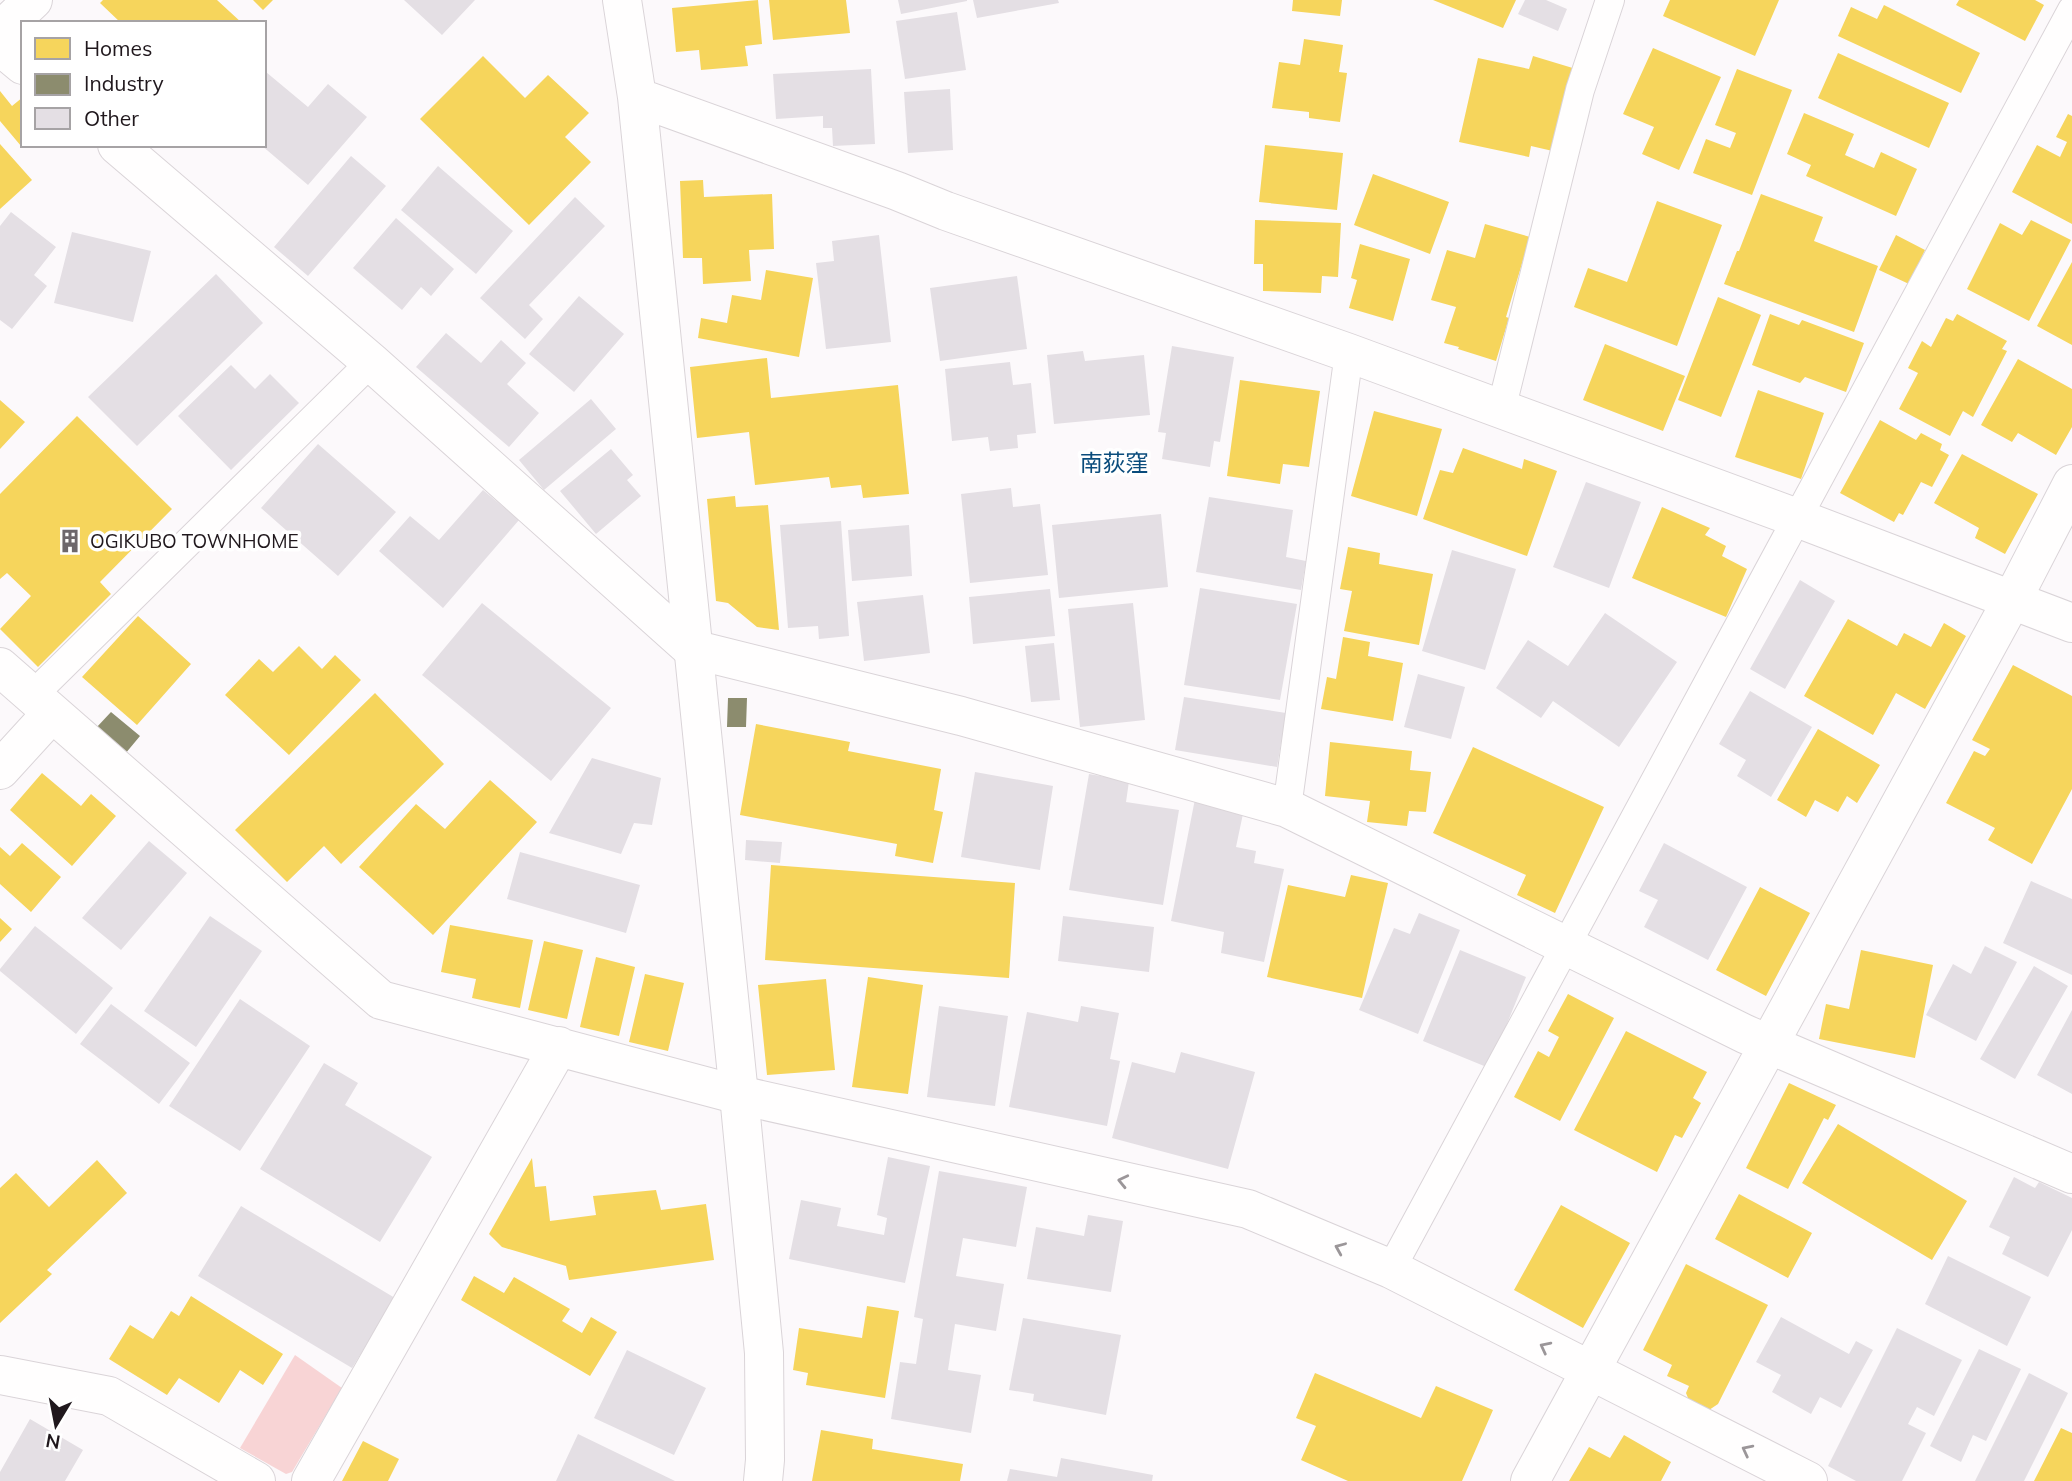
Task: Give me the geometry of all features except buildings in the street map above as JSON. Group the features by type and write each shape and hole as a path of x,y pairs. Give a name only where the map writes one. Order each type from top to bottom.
{"street":[{"path":"0,31 33,0"},
{"path":"622,0 637,97 740,1095 764,1353 763,1481"},
{"path":"0,46 21,63"},
{"path":"637,97 946,211 1349,353 1797,518 2072,623"},
{"path":"119,147 371,362 692,649 961,716 1287,808 1770,1045 2072,1174"},
{"path":"1530,1481 2012,600 2072,484"},
{"path":"0,667 381,1000 740,1095 1248,1209 1391,1269 1808,1481"},
{"path":"0,770 43,704"},
{"path":"311,1481 559,1046"},
{"path":"0,1375 109,1396 256,1481"}],"lane":[{"path":"1501,411 1580,90 1610,0"},
{"path":"1391,1269 2072,10"},
{"path":"1287,808 1349,353"},
{"path":"43,704 371,362"}],"shaded area":[{"path":"295,1355 342,1388 292,1472 286,1474 240,1448"}],"place":[{"name":"OGIKUBO TOWNHOME","path":"70,541"}],"district":[{"name":"南荻窪","path":"1114,462"}]}
